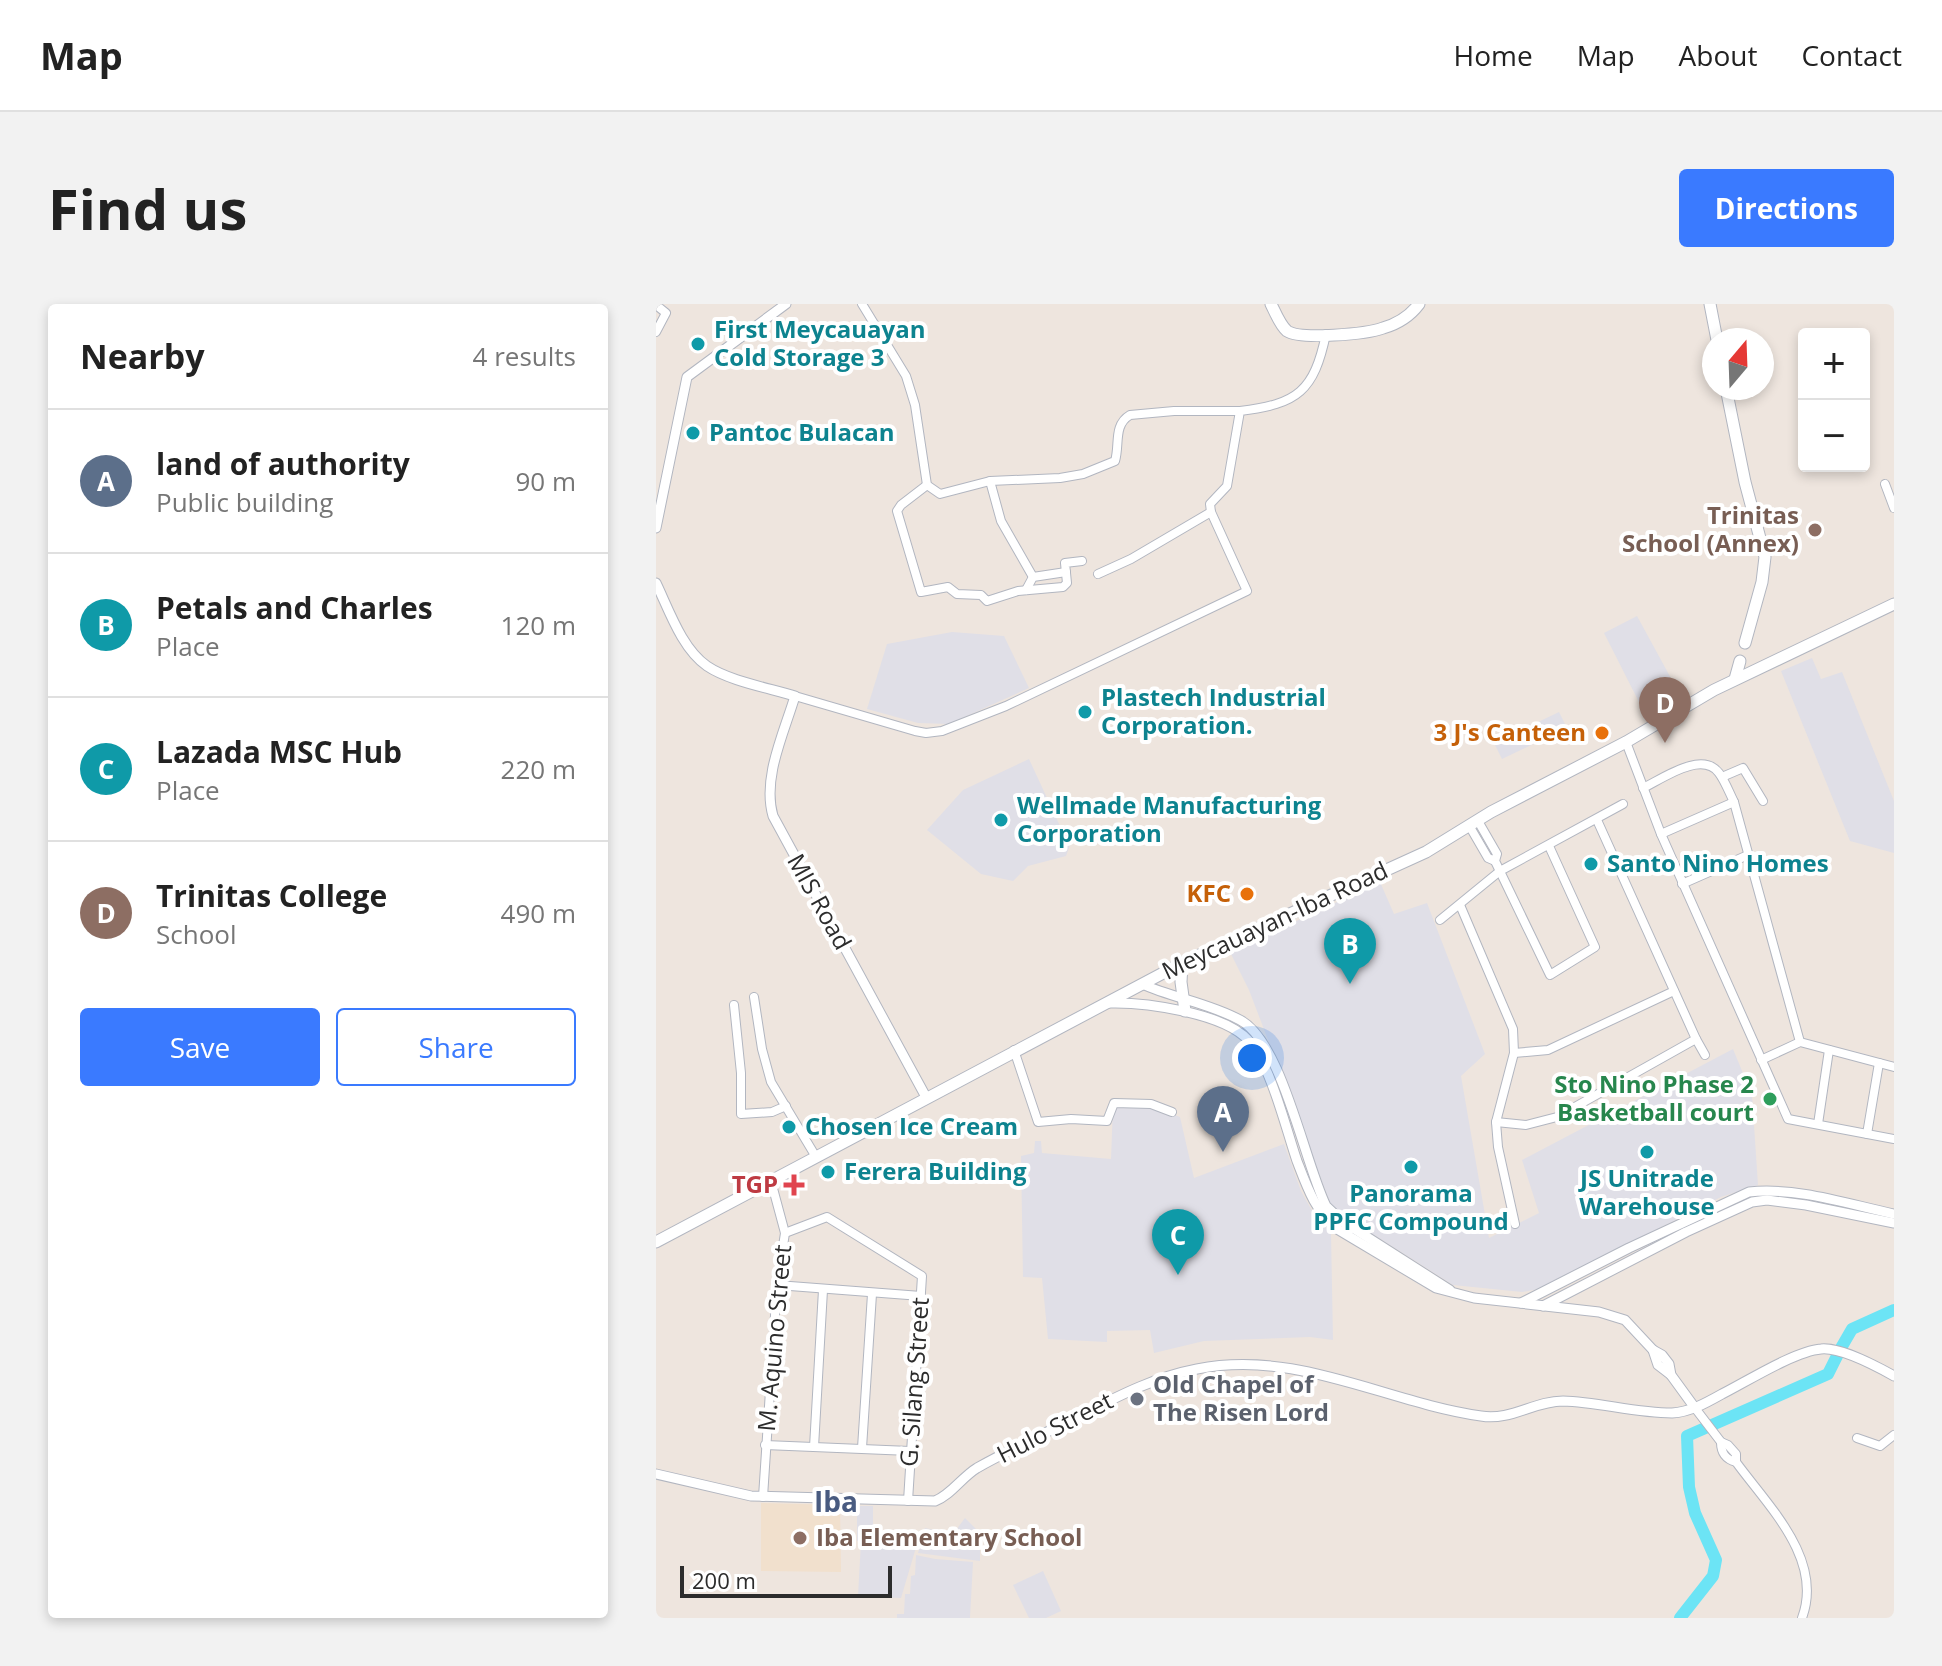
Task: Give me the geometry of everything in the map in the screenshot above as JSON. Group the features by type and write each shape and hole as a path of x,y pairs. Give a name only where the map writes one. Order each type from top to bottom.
{"main road":[{"path":"1271,304 1288,332 1295,335 1381,329 1402,320 1419,304"},
{"path":"1710,304 1715,328"},
{"path":"1728,400 1745,482 1765,557 1762,582 1745,643"},
{"name":"Meycauayan-Iba Road","path":"656,1242 1104,1003 1182,963 1426,852 1735,679 1894,604"},
{"path":"1735,679 1740,661"},
{"path":"1182,963 1184,1005"}],"street":[{"path":"656,528 687,377 786,304"},
{"path":"862,304 906,376 915,405 927,485 940,494 990,481 1083,474 1115,461 1119,426 1130,415 1240,411 1262,408 1300,393 1313,380 1326,334"},
{"path":"656,305 666,313 656,332"},
{"path":"656,583 691,650 707,666 726,675 926,733 942,731 1006,706 1247,591 1211,512 1211,502 1227,486 1240,411"},
{"path":"990,481 1001,521 1033,577"},
{"path":"1885,484 1894,508"},
{"path":"927,485 897,511 921,592 948,587 957,594 981,595 987,601 1026,590 1063,587 1067,583 1067,562 1082,561"},
{"path":"1098,574 1131,559 1211,512"},
{"path":"1033,577 1066,572"},
{"path":"1026,590 1033,577"},
{"name":"MIS Road","path":"795,696 770,786 769,802 773,816 926,1097"},
{"path":"1626,742 1682,884 1788,1119 1894,1139"},
{"path":"1643,788 1695,764 1708,764 1718,770 1734,802 1800,1042"},
{"path":"1722,777 1743,768 1763,801"},
{"path":"1661,834 1734,802"},
{"path":"1440,920 1500,871 1623,804"},
{"path":"1597,820 1705,1055"},
{"path":"1474,824 1488,858 1495,861 1550,975 1595,947 1549,846"},
{"path":"1682,884 1748,855"},
{"path":"1460,905 1513,1029 1514,1053 1496,1122 1498,1147 1515,1224"},
{"path":"1142,984 1235,1029 1251,1042 1266,1072 1312,1199 1328,1222 1436,1288 1518,1304 1599,1312 1625,1320 1653,1350 1662,1355 1669,1364 1671,1375 1721,1442 1736,1454 1736,1462 1789,1533 1802,1560 1807,1586 1802,1618"},
{"path":"1514,1053 1548,1050 1674,991"},
{"path":"754,997 771,1082 816,1157"},
{"path":"1104,1003 1184,1005"},
{"path":"734,1005 741,1073 741,1114 772,1112 786,1106"},
{"path":"1496,1122 1526,1125 1557,1117 1696,1039"},
{"path":"1761,1060 1800,1042 1894,1067"},
{"path":"1014,1050 1038,1122 1071,1119 1107,1121 1114,1103 1151,1104 1172,1112"},
{"path":"1818,1124 1829,1050"},
{"path":"1867,1134 1879,1063"},
{"name":"M. Aquino Street","path":"763,1497 777,1285 785,1233 771,1181"},
{"path":"1518,1304 1576,1275 1767,1191 1814,1197 1894,1214"},
{"path":"1751,1197 1894,1223"},
{"name":"G. Silang Street","path":"785,1233 827,1217 922,1276 908,1501"},
{"path":"1543,1306 1684,1227"},
{"path":"1576,1275 1582,1286"},
{"path":"777,1285 921,1296"},
{"path":"814,1447 823,1290"},
{"path":"1570,1292 1570,1309"},
{"path":"862,1448 872,1294"},
{"path":"1695,1408 1790,1360 1822,1348 1859,1359 1894,1376"},
{"name":"Hulo Street","path":"656,1474 721,1491 763,1497 929,1502 940,1499 960,1480 988,1462 1147,1382 1225,1365 1261,1363 1294,1368 1455,1411 1492,1417 1505,1417 1543,1404 1564,1401 1664,1413 1695,1408"},
{"path":"1857,1438 1880,1446 1894,1435"},
{"path":"765,1445 910,1451"}],"shaded area":[{"path":"1637,616 1673,682 1639,702 1604,633"},
{"path":"952,632 1004,636 1029,688 949,724 918,723 867,709 887,644"},
{"path":"1812,658 1821,679 1842,672 1894,801 1894,853 1850,841 1781,671"},
{"path":"1559,712 1567,728 1502,759 1494,743"},
{"name":"Wellmade Manufacturing Corporation","path":"1029,759 1060,826 1075,831 1066,856 1028,866 1013,881 981,874 927,830 963,790"},
{"path":"1380,882 1394,914 1427,903 1485,1054 1461,1076 1489,1238 1539,1213 1522,1160 1733,1049 1752,1095 1758,1185 1721,1197 1539,1289 1522,1292 1453,1285 1338,1212 1330,1203 1249,990 1230,952"},
{"path":"1113,1106 1152,1106 1180,1117 1194,1178 1284,1144 1301,1191 1315,1216 1331,1232 1333,1340 1310,1337 1204,1341 1154,1353 1150,1330 1107,1331 1107,1342 1048,1339 1042,1278 1023,1277 1021,1156 1034,1153 1035,1141 1041,1141 1042,1153 1111,1159"},
{"name":"Iba Elementary School","path":"761,1503 840,1505 841,1572 761,1571"},
{"path":"857,1506 873,1506 873,1541 869,1542 917,1544 901,1598 858,1596 861,1541 857,1541"},
{"path":"965,1518 980,1533 980,1561 918,1553 925,1528 953,1534"},
{"path":"916,1555 973,1562 970,1618 897,1618 897,1614 904,1614 905,1594 910,1594 911,1576 915,1575"},
{"path":"1043,1571 1061,1611 1046,1618 1029,1618 1013,1585"}],"waterway":[{"path":"1841,1348 1852,1329 1894,1310"},
{"path":"1680,1618 1713,1576 1716,1560 1695,1513 1689,1487 1687,1436 1828,1374 1838,1354"}],"place":[{"name":"First Meycauayan Cold Storage 3","path":"698,344"},
{"name":"Pantoc Bulacan","path":"693,433"},
{"name":"Trinitas School (Annex)","path":"1815,530"},
{"name":"Plastech Industrial Corporation.","path":"1085,712"},
{"name":"3 J's Canteen","path":"1602,733"},
{"name":"Trinitas College","path":"1665,743"},
{"name":"Wellmade Manufacturing Corporation","path":"1001,820"},
{"name":"Santo Nino Homes","path":"1591,864"},
{"name":"KFC","path":"1247,894"},
{"name":"Petals and Charles","path":"1350,984"},
{"name":"Sto Nino Phase 2 Basketball court","path":"1770,1099"},
{"name":"Chosen Ice Cream","path":"789,1127"},
{"name":"land of authority","path":"1223,1152"},
{"name":"JS Unitrade Warehouse","path":"1647,1152"},
{"name":"Panorama PPFC Compound","path":"1411,1167"},
{"name":"Ferera Building","path":"828,1172"},
{"name":"TGP","path":"794,1185"},
{"name":"Lazada MSC Hub","path":"1178,1275"},
{"name":"Old Chapel of The Risen Lord","path":"1137,1399"},
{"name":"Iba Elementary School","path":"800,1538"}],"district":[{"name":"Iba","path":"836,1502"}]}
